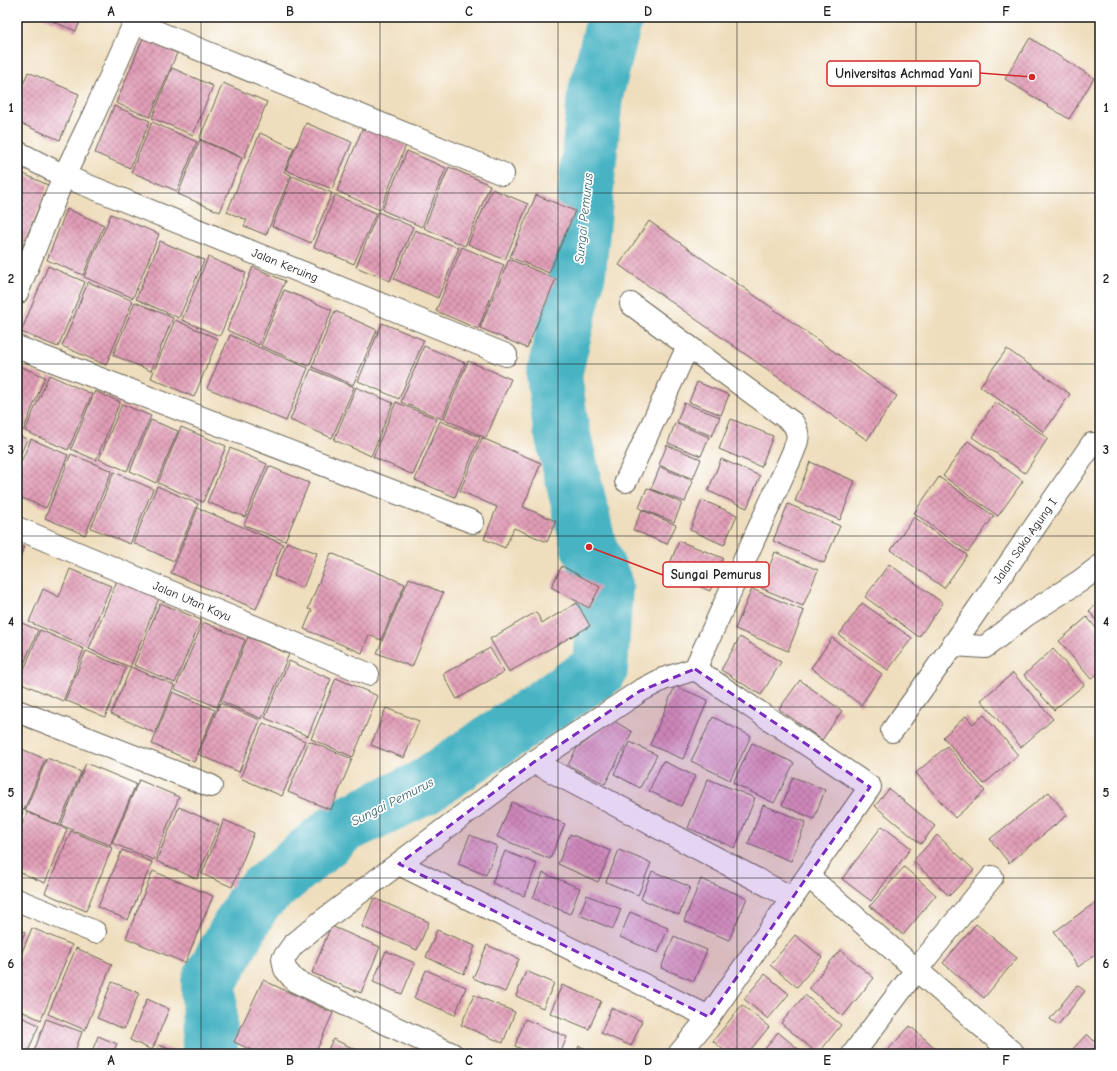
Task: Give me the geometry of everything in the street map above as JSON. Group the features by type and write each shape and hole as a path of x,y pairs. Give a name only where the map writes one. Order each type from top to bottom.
{"street":[{"path":"17,293 64,176 94,114 136,20 503,174"},
{"name":"Jalan Keruing","path":"17,152 64,176 506,355"},
{"path":"452,1054 295,981 285,969 283,958 322,921 534,762 640,691 663,679 695,669 792,455 799,436 793,423 631,304"},
{"path":"626,481 688,346"},
{"path":"17,347 473,522"},
{"name":"Jalan Saka Agung I","path":"892,731 1092,444 1100,444"},
{"name":"Jalan Utan Kayu","path":"17,528 368,674"},
{"path":"953,645 985,647 1025,616 1080,582 1100,566"},
{"path":"679,1054 709,1017 870,787 695,669"},
{"path":"17,711 211,786"},
{"path":"534,762 792,898"},
{"path":"399,864 709,1017"},
{"path":"808,876 1014,1054"},
{"path":"853,1054 916,970 992,877"},
{"path":"17,900 95,932"}],"highlighted area":[{"path":"695,669 870,787 709,1017 399,864 534,762 640,691"}],"building":[{"path":"42,17 82,17 76,31"},
{"path":"143,38 177,53 150,117 116,103"},
{"path":"1030,38 1094,78 1069,119 1005,79"},
{"path":"172,68 213,86 193,135 152,118"},
{"path":"28,72 79,94 60,140 17,122 17,99"},
{"path":"223,83 267,102 244,158 199,139"},
{"path":"114,106 150,121 130,168 95,153"},
{"path":"152,122 197,142 177,191 131,172"},
{"path":"306,123 352,142 332,189 286,170"},
{"path":"363,127 406,145 380,210 337,191"},
{"path":"260,133 294,148 284,172 291,175 266,235 244,226 247,220 227,212"},
{"path":"200,140 242,158 220,212 178,194"},
{"path":"407,151 446,168 422,227 382,210"},
{"path":"449,167 490,185 465,246 424,228"},
{"path":"17,171 48,185 21,251 17,249"},
{"path":"292,176 332,193 311,243 272,226"},
{"path":"492,189 528,204 505,260 468,244"},
{"path":"335,195 376,213 354,264 314,247"},
{"path":"536,195 575,211 549,273 510,257"},
{"path":"67,209 104,225 83,275 47,260"},
{"path":"378,212 413,227 390,281 356,267"},
{"path":"111,214 159,234 133,298 84,277"},
{"path":"649,221 897,396 867,440 619,265"},
{"path":"415,230 459,248 438,298 394,279"},
{"path":"160,241 204,260 179,318 136,299"},
{"path":"462,247 504,265 478,329 436,311"},
{"path":"208,257 246,273 220,336 182,320"},
{"path":"509,259 556,279 527,348 480,328"},
{"path":"48,266 85,282 58,347 21,332"},
{"path":"253,267 285,281 259,345 227,330"},
{"path":"88,282 133,301 106,365 62,346"},
{"path":"284,290 332,310 309,366 261,346"},
{"path":"135,302 173,318 151,371 113,355"},
{"path":"335,311 377,330 353,385 312,367"},
{"path":"175,320 218,339 194,397 151,378"},
{"path":"382,323 424,340 399,399 358,381"},
{"path":"230,335 308,368 286,421 207,388"},
{"path":"424,346 465,363 442,419 401,402"},
{"path":"1007,349 1070,394 1044,432 980,386"},
{"path":"468,361 511,379 486,438 444,419"},
{"path":"17,365 45,377 23,431 17,429"},
{"path":"311,369 354,387 332,438 290,420"},
{"path":"49,375 92,394 68,450 25,431"},
{"path":"697,382 729,395 721,415 689,402"},
{"path":"356,387 393,403 371,456 334,440"},
{"path":"95,391 120,402 96,460 71,449"},
{"path":"396,402 437,419 413,475 373,457"},
{"path":"995,402 1048,438 1025,473 972,437"},
{"path":"684,403 720,417 712,436 677,422"},
{"path":"122,404 151,416 127,471 99,459"},
{"path":"731,419 773,436 761,467 719,449"},
{"path":"151,420 178,431 156,483 130,471"},
{"path":"440,421 480,437 455,497 415,480"},
{"path":"675,423 709,437 701,456 668,443"},
{"path":"181,427 226,446 203,502 158,483"},
{"path":"17,435 27,439 17,463"},
{"path":"482,438 541,463 523,507 556,521 547,542 514,528 505,548 484,539 497,507 460,491"},
{"path":"31,439 68,455 46,508 17,496 17,471"},
{"path":"968,441 1023,481 998,516 943,476"},
{"path":"667,445 701,459 693,479 659,465"},
{"path":"230,448 267,464 245,517 207,502"},
{"path":"71,454 112,471 85,535 45,518"},
{"path":"721,459 760,476 747,508 708,491"},
{"path":"810,462 855,481 840,520 795,501"},
{"path":"269,466 309,483 285,541 244,525"},
{"path":"660,467 693,481 685,502 651,489"},
{"path":"114,472 153,489 130,544 91,528"},
{"path":"939,477 994,516 968,552 914,513"},
{"path":"157,486 198,504 174,561 133,543"},
{"path":"647,488 682,503 674,522 639,508"},
{"path":"702,500 737,515 724,545 690,530"},
{"path":"788,504 840,526 824,563 773,541"},
{"path":"198,508 283,544 256,609 171,573"},
{"path":"642,510 676,525 667,544 633,530"},
{"path":"914,517 967,555 944,588 891,550"},
{"path":"679,541 723,558 710,591 666,573"},
{"path":"287,542 317,553 303,588 274,576"},
{"path":"17,544 24,547 17,565"},
{"path":"775,552 818,570 803,606 761,588"},
{"path":"331,553 405,584 381,640 369,635 362,653 304,629 312,610 308,609"},
{"path":"889,564 943,603 919,637 865,597"},
{"path":"562,566 600,587 589,608 551,587"},
{"path":"70,569 111,586 86,646 29,622 43,589 59,597"},
{"path":"118,578 160,596 130,667 89,649"},
{"path":"409,578 443,593 412,667 377,653"},
{"path":"752,589 804,611 788,651 735,629"},
{"path":"1100,601 1100,625 1089,611"},
{"path":"160,603 201,620 175,683 134,665"},
{"path":"577,603 590,626 509,672 490,639 536,612 542,623"},
{"path":"862,603 912,638 888,670 839,635"},
{"path":"1087,617 1100,633 1100,672 1091,679 1059,641"},
{"path":"17,621 38,630 17,680"},
{"path":"203,622 245,640 217,707 175,689"},
{"path":"40,630 84,649 63,701 19,682"},
{"path":"248,637 289,654 262,719 221,701"},
{"path":"740,637 781,662 761,695 721,670"},
{"path":"832,638 882,674 861,705 811,668"},
{"path":"490,648 504,672 457,699 443,674"},
{"path":"1053,649 1084,685 1054,710 1024,675"},
{"path":"86,651 126,668 105,717 65,700"},
{"path":"289,661 331,679 308,736 265,718"},
{"path":"131,667 174,685 155,733 111,714"},
{"path":"1013,673 1053,719 1021,747 981,700"},
{"path":"336,678 378,696 353,757 311,739"},
{"path":"800,680 842,711 822,740 779,709"},
{"path":"675,686 708,700 683,759 650,745"},
{"path":"173,692 215,710 194,762 152,744"},
{"path":"220,703 260,720 239,772 198,754"},
{"path":"386,708 419,721 404,758 371,745"},
{"path":"984,715 1018,755 984,784 943,737 966,716 973,724"},
{"path":"713,717 751,736 730,780 691,761"},
{"path":"614,721 632,732 605,784 568,765 577,748"},
{"path":"263,723 305,741 282,796 240,778"},
{"path":"309,741 352,759 331,810 288,792"},
{"path":"630,742 657,755 640,788 614,774"},
{"path":"752,743 794,763 774,803 733,783"},
{"path":"947,746 985,791 955,818 916,773"},
{"path":"17,747 45,759 24,810 17,806"},
{"path":"47,758 81,772 59,825 25,811"},
{"path":"663,761 695,776 681,806 649,791"},
{"path":"86,763 136,784 110,845 61,825"},
{"path":"793,777 825,790 814,819 782,805"},
{"path":"708,779 755,798 735,848 688,828"},
{"path":"139,780 179,797 154,860 112,843"},
{"path":"889,789 935,826 921,844 875,806"},
{"path":"1049,792 1067,815 1009,863 990,839"},
{"path":"512,802 565,824 550,859 497,837"},
{"path":"763,805 806,822 791,861 748,844"},
{"path":"179,807 219,825 197,879 156,861"},
{"path":"17,810 23,812 17,825"},
{"path":"27,812 67,829 45,883 17,871 17,835"},
{"path":"224,820 254,833 232,887 202,874"},
{"path":"882,826 911,848 871,901 842,879"},
{"path":"71,831 112,848 86,911 45,893"},
{"path":"570,834 611,851 598,882 558,864"},
{"path":"470,835 497,846 486,875 458,864"},
{"path":"937,835 974,870 949,896 913,861"},
{"path":"122,850 152,862 128,920 98,907"},
{"path":"619,850 651,863 638,895 606,882"},
{"path":"505,851 537,864 524,896 492,883"},
{"path":"904,867 936,895 903,935 870,906"},
{"path":"153,871 213,896 185,963 126,938"},
{"path":"652,871 690,887 679,915 641,899"},
{"path":"543,873 580,888 570,914 533,898"},
{"path":"701,879 747,898 729,940 684,921"},
{"path":"587,895 621,909 613,929 579,915"},
{"path":"374,898 429,922 417,950 362,927"},
{"path":"1100,899 1100,951 1078,967 1054,932"},
{"path":"630,912 668,928 658,953 620,937"},
{"path":"976,924 1017,958 984,998 943,963"},
{"path":"331,926 380,947 361,993 312,973"},
{"path":"17,928 25,932 17,951"},
{"path":"32,928 72,945 41,1020 17,1009 17,964"},
{"path":"437,930 475,946 464,974 426,957"},
{"path":"795,935 822,957 797,987 770,965"},
{"path":"674,936 707,950 694,981 661,968"},
{"path":"487,945 519,959 505,992 473,978"},
{"path":"76,948 112,964 85,1030 48,1014"},
{"path":"840,950 874,978 843,1016 809,988"},
{"path":"386,951 415,963 402,994 373,982"},
{"path":"426,970 466,987 455,1015 414,998"},
{"path":"526,971 554,983 543,1008 516,996"},
{"path":"765,974 789,994 768,1019 744,999"},
{"path":"263,980 333,1013 315,1054 260,1054 234,1042"},
{"path":"112,982 139,993 124,1029 97,1018"},
{"path":"562,985 601,1001 589,1029 550,1013"},
{"path":"1077,985 1085,991 1058,1025 1050,1019"},
{"path":"474,995 515,1012 503,1043 461,1025"},
{"path":"805,995 841,1025 818,1054 781,1023"},
{"path":"147,999 169,1009 152,1050 130,1040"},
{"path":"742,1005 769,1027 747,1054 728,1054 713,1041"},
{"path":"611,1008 642,1021 631,1046 601,1033"},
{"path":"17,1015 39,1025 27,1054 17,1054"},
{"path":"46,1019 82,1032 74,1054 33,1054"},
{"path":"525,1019 567,1037 560,1054 533,1054 515,1046"},
{"path":"910,1026 942,1054 884,1054"},
{"path":"778,1032 804,1054 761,1054"},
{"path":"1087,1034 1100,1047 1100,1054 1068,1054"},
{"path":"98,1036 117,1044 112,1054 91,1054"},
{"path":"333,1039 359,1051 358,1054 326,1054"},
{"path":"159,1045 181,1054 155,1054"},
{"path":"579,1046 598,1054 576,1054"}],"waterway":[{"name":"Sungai Pemurus","path":"210,1054 209,982 255,899 343,826 423,788 600,669 605,585 589,547 561,428 554,375 578,273 595,96 615,17"}],"place":[{"name":"Universitas Achmad Yani","path":"1032,77"},
{"name":"Sungai Pemurus","path":"589,547"}]}
